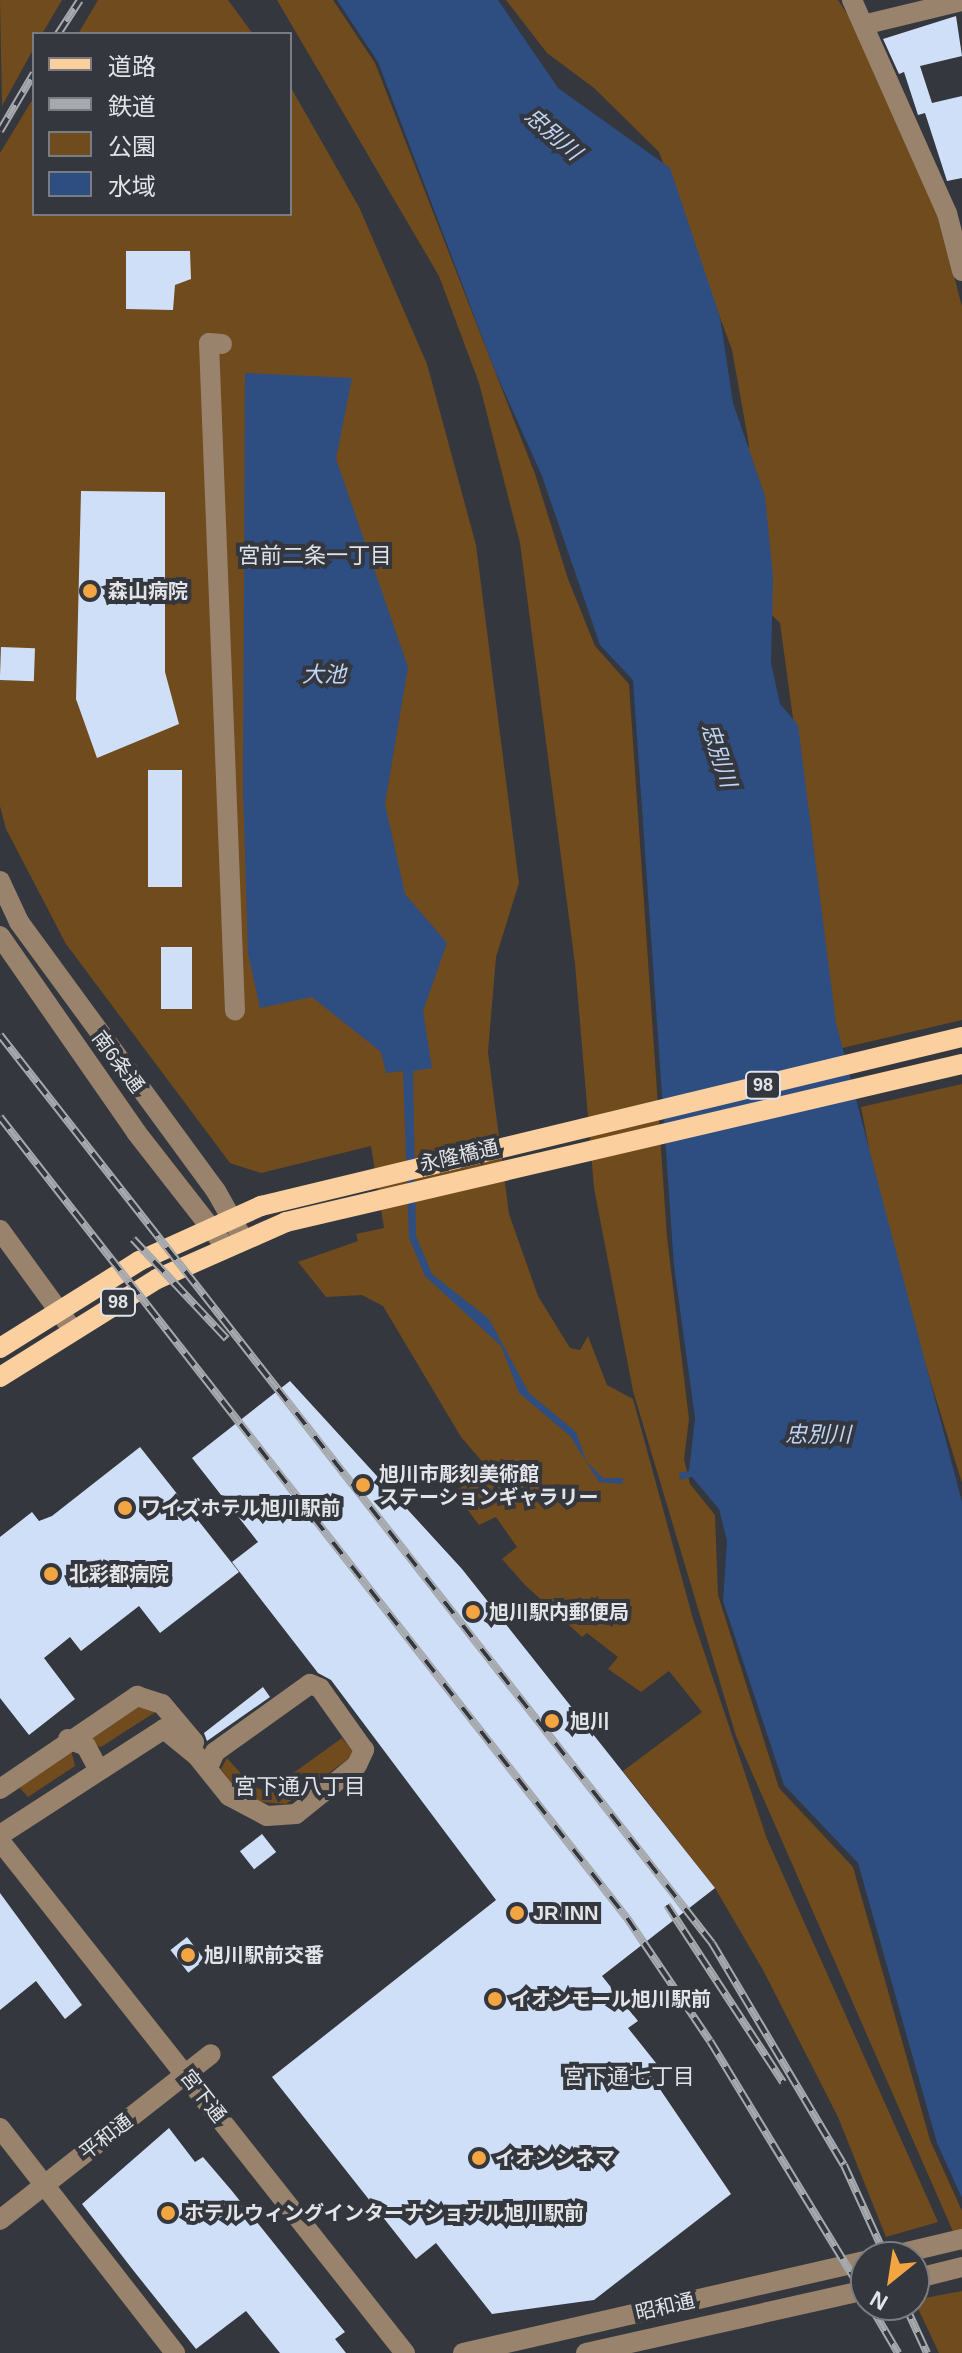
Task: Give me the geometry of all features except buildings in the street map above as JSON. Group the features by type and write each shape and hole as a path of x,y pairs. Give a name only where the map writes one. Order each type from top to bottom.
{"main road":[{"name":"永隆橋通","path":"0,1348 58,1309 207,1226 234,1217 373,1177 962,1037"},
{"name":"永隆橋通","path":"0,1377 72,1329 234,1243 372,1201 962,1064"}],"street":[{"path":"852,0 867,24 947,213 962,271"},
{"path":"867,24 962,1"},
{"path":"222,344 209,343 235,1010"},
{"name":"南6条通","path":"0,881 19,922 99,1038 234,1217 234,1243"},
{"name":"南6条通","path":"0,936 207,1226 234,1243"},
{"path":"0,1230 72,1329"},
{"path":"0,1789 68,1739 144,1695 162,1704 251,1811 283,1817 296,1814 357,1765 365,1751 320,1688 310,1684 211,1760"},
{"path":"0,1838 35,1818 99,1770 164,1729 211,1760"},
{"path":"68,1739 86,1746 99,1770"},
{"name":"宮下通","path":"0,1838 405,2353"},
{"name":"平和通","path":"0,2220 211,2054"},
{"path":"0,2128 175,2353"},
{"path":"930,2247 962,2239"},
{"name":"昭和通","path":"463,2353 850,2265"},
{"path":"930,2275 962,2267"},
{"name":"昭和通","path":"586,2353 850,2294"}],"green space":[{"path":"0,0 62,0 43,32 32,32 32,52 2,106"},
{"path":"98,0 228,0 252,32 79,32"},
{"path":"277,0 333,0 375,63 535,474 568,579 595,646 629,684 667,1237 689,1419 684,1459 690,1484 715,1515 718,1595 779,1788 853,1867 930,2140 962,2211 962,2252 736,1736 633,1391 594,1188 575,964 520,543 479,383 439,276"},
{"path":"506,0 838,0 857,29 939,216 962,307 962,1020 838,1049 780,623 754,598 738,537 749,445 732,350 659,152 594,88 547,53"},
{"path":"292,90 359,207 427,364 476,545 519,883 496,957 488,1052 509,1214 538,1296 570,1348 580,1350 588,1336 607,1385 633,1399 693,1619 767,1839 938,2222 886,2237 838,2117 763,1970 715,1888 623,1771 702,1712 669,1671 641,1692 608,1669 618,1657 587,1633 582,1637 525,1585 502,1559 517,1547 496,1517 479,1525 454,1492 486,1466 461,1437 383,1306 362,1295 326,1297 298,1262 358,1241 356,1234 384,1228 371,1146 261,1173 230,1163 66,944 6,829 0,806 0,153 32,100 32,216 292,216"},
{"path":"962,1084 962,1483 886,1237 861,1107"},
{"path":"137,1703 157,1711 101,1747 91,1744 91,1736"},
{"path":"342,1738 355,1754 286,1804 260,1802 236,1789 221,1769 227,1758 252,1786 267,1792"},
{"path":"71,1749 75,1766 28,1797 18,1786"},
{"path":"962,2291 962,2353 939,2353 924,2321 930,2321 930,2297"}],"water":[{"name":"忠別川","path":"337,0 498,0 558,88 670,168 720,317 733,403 765,496 773,577 771,663 780,704 798,725 836,1023 962,1502 962,2198 937,2143 858,1863 784,1785 723,1601 727,1541 719,1509 692,1477 680,1480 679,1473 689,1471 695,1418 674,1266 633,680 600,645 542,476 495,371 378,62"},
{"name":"大池","path":"245,373 352,378 336,459 408,667 385,804 405,894 447,943 423,1011 432,1068 413,1071 416,1236 432,1274 489,1319 529,1393 576,1432 586,1461 603,1478 623,1478 622,1484 599,1482 570,1436 519,1393 501,1346 425,1276 409,1238 403,1071 386,1073 381,1052 312,997 260,1008 248,953 243,788"}],"railway":[{"path":"59,32 80,0"},
{"path":"0,131 32,76"},
{"path":"0,1035 712,1943 844,2165 879,2241"},
{"path":"0,1117 627,1918 710,2041 850,2272"},
{"path":"133,1239 227,1339"},
{"path":"667,1905 783,2082"},
{"path":"879,2321 898,2353"},
{"path":"912,2321 927,2353"}],"place":[{"name":"森山病院","path":"90,591"},
{"name":"旭川市彫刻美術館 ステーションギャラリー","path":"363,1485"},
{"name":"ワイズホテル旭川駅前","path":"125,1508"},
{"name":"北彩都病院","path":"51,1574"},
{"name":"旭川駅内郵便局","path":"473,1612"},
{"name":"旭川","path":"552,1721"},
{"name":"JR INN","path":"517,1913"},
{"name":"旭川駅前交番","path":"188,1955"},
{"name":"イオンモール旭川駅前","path":"495,1999"},
{"name":"イオンシネマ","path":"479,2158"},
{"name":"ホテルウィングインターナショナル旭川駅前","path":"168,2213"}],"district":[{"name":"宮前二条一丁目","path":"315,556"},
{"name":"宮下通八丁目","path":"300,1787"},
{"name":"宮下通七丁目","path":"629,2077"}]}
